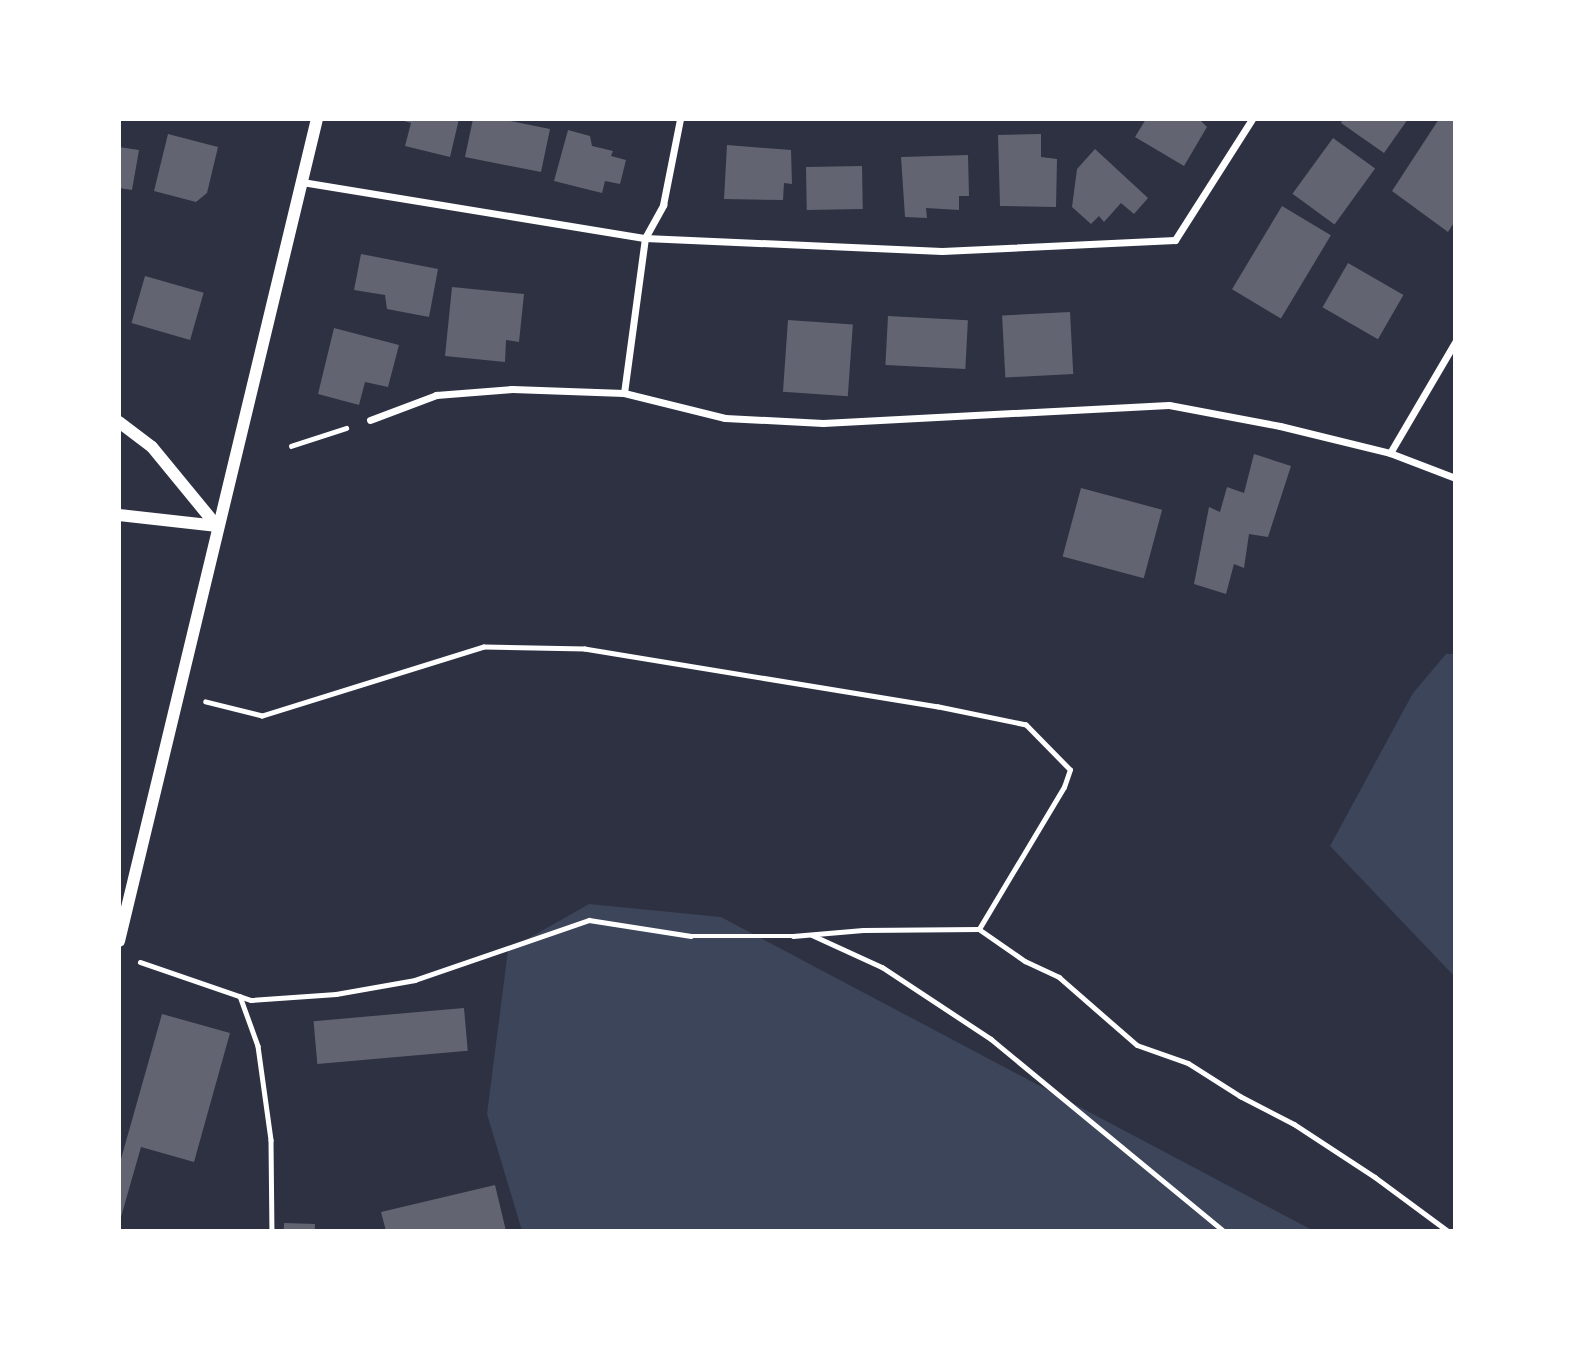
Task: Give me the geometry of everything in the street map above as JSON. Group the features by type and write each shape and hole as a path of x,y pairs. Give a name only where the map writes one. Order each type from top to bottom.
{"street":[{"path":"119,941 317,119"},
{"path":"624,393 645,238 663,205 680,119"},
{"path":"302,183 645,238 942,251 1175,240 1252,119"},
{"path":"1390,453 1455,342"},
{"path":"370,420 436,395 512,389 624,393 725,418 823,422 1169,405 1280,426 1390,453 1455,478"},
{"path":"119,422 152,447 217,526"},
{"path":"119,515 217,526"}],"path":[{"path":"291,446 370,420"},
{"path":"178,695 262,716 484,647 585,649 938,706 1026,725 1070,769 1064,787 979,929"},
{"path":"130,959 251,1000 335,994 415,979 589,920 691,936 979,929 1026,961 1059,977 1137,1045 1188,1063 1240,1096 1294,1124 1375,1177 1448,1231"},
{"path":"811,934 881,967 990,1039 1224,1231"},
{"path":"240,996 258,1046 270,1127 272,1231"}],"shaded area":[{"path":"1446,654 1455,654 1455,977 1330,846 1413,693"},
{"path":"589,904 721,917 1314,1231 522,1231 487,1114 508,950"}],"building":[{"path":"397,119 459,119 450,157 405,146 411,123"},
{"path":"473,119 501,119 550,129 541,172 465,157"},
{"path":"1146,119 1199,119 1207,127 1184,166 1135,137"},
{"path":"1343,119 1408,119 1384,153 1341,123"},
{"path":"1439,119 1455,119 1455,221 1448,232 1392,191"},
{"path":"568,130 590,136 592,146 613,151 611,156 626,160 620,184 605,181 602,193 554,181"},
{"path":"168,134 218,147 207,193 196,202 154,191"},
{"path":"1041,134 1041,157 1057,159 1056,207 1000,206 998,135"},
{"path":"1333,138 1375,169 1335,224 1292,194"},
{"path":"727,145 791,150 792,184 784,183 783,200 724,199"},
{"path":"119,147 139,150 132,190 119,188"},
{"path":"1095,149 1148,198 1134,214 1121,203 1104,222 1099,216 1091,224 1072,207 1077,169"},
{"path":"968,155 969,196 959,196 959,210 926,208 927,218 905,217 901,157"},
{"path":"862,166 863,209 807,210 806,167"},
{"path":"1282,206 1331,235 1281,319 1232,289"},
{"path":"361,254 438,269 429,317 387,309 385,295 354,290"},
{"path":"1348,263 1403,295 1378,339 1322,307"},
{"path":"145,276 204,293 190,340 131,323"},
{"path":"452,287 524,294 519,342 506,340 505,362 445,356"},
{"path":"1070,312 1073,374 1005,377 1002,316"},
{"path":"888,316 968,320 965,369 885,365"},
{"path":"788,320 853,325 848,396 783,392"},
{"path":"334,328 399,345 388,387 365,382 359,405 318,394"},
{"path":"1254,454 1291,466 1268,537 1249,534 1244,568 1234,564 1226,594 1194,584 1209,507 1220,512 1227,487 1244,493"},
{"path":"1081,488 1162,510 1144,578 1063,557"},
{"path":"464,1008 468,1051 317,1064 314,1021"},
{"path":"162,1014 230,1033 194,1162 141,1147 119,1224 119,1166"},
{"path":"495,1185 506,1231 386,1231 381,1212"},
{"path":"284,1223 315,1224 315,1231 284,1231"}]}
